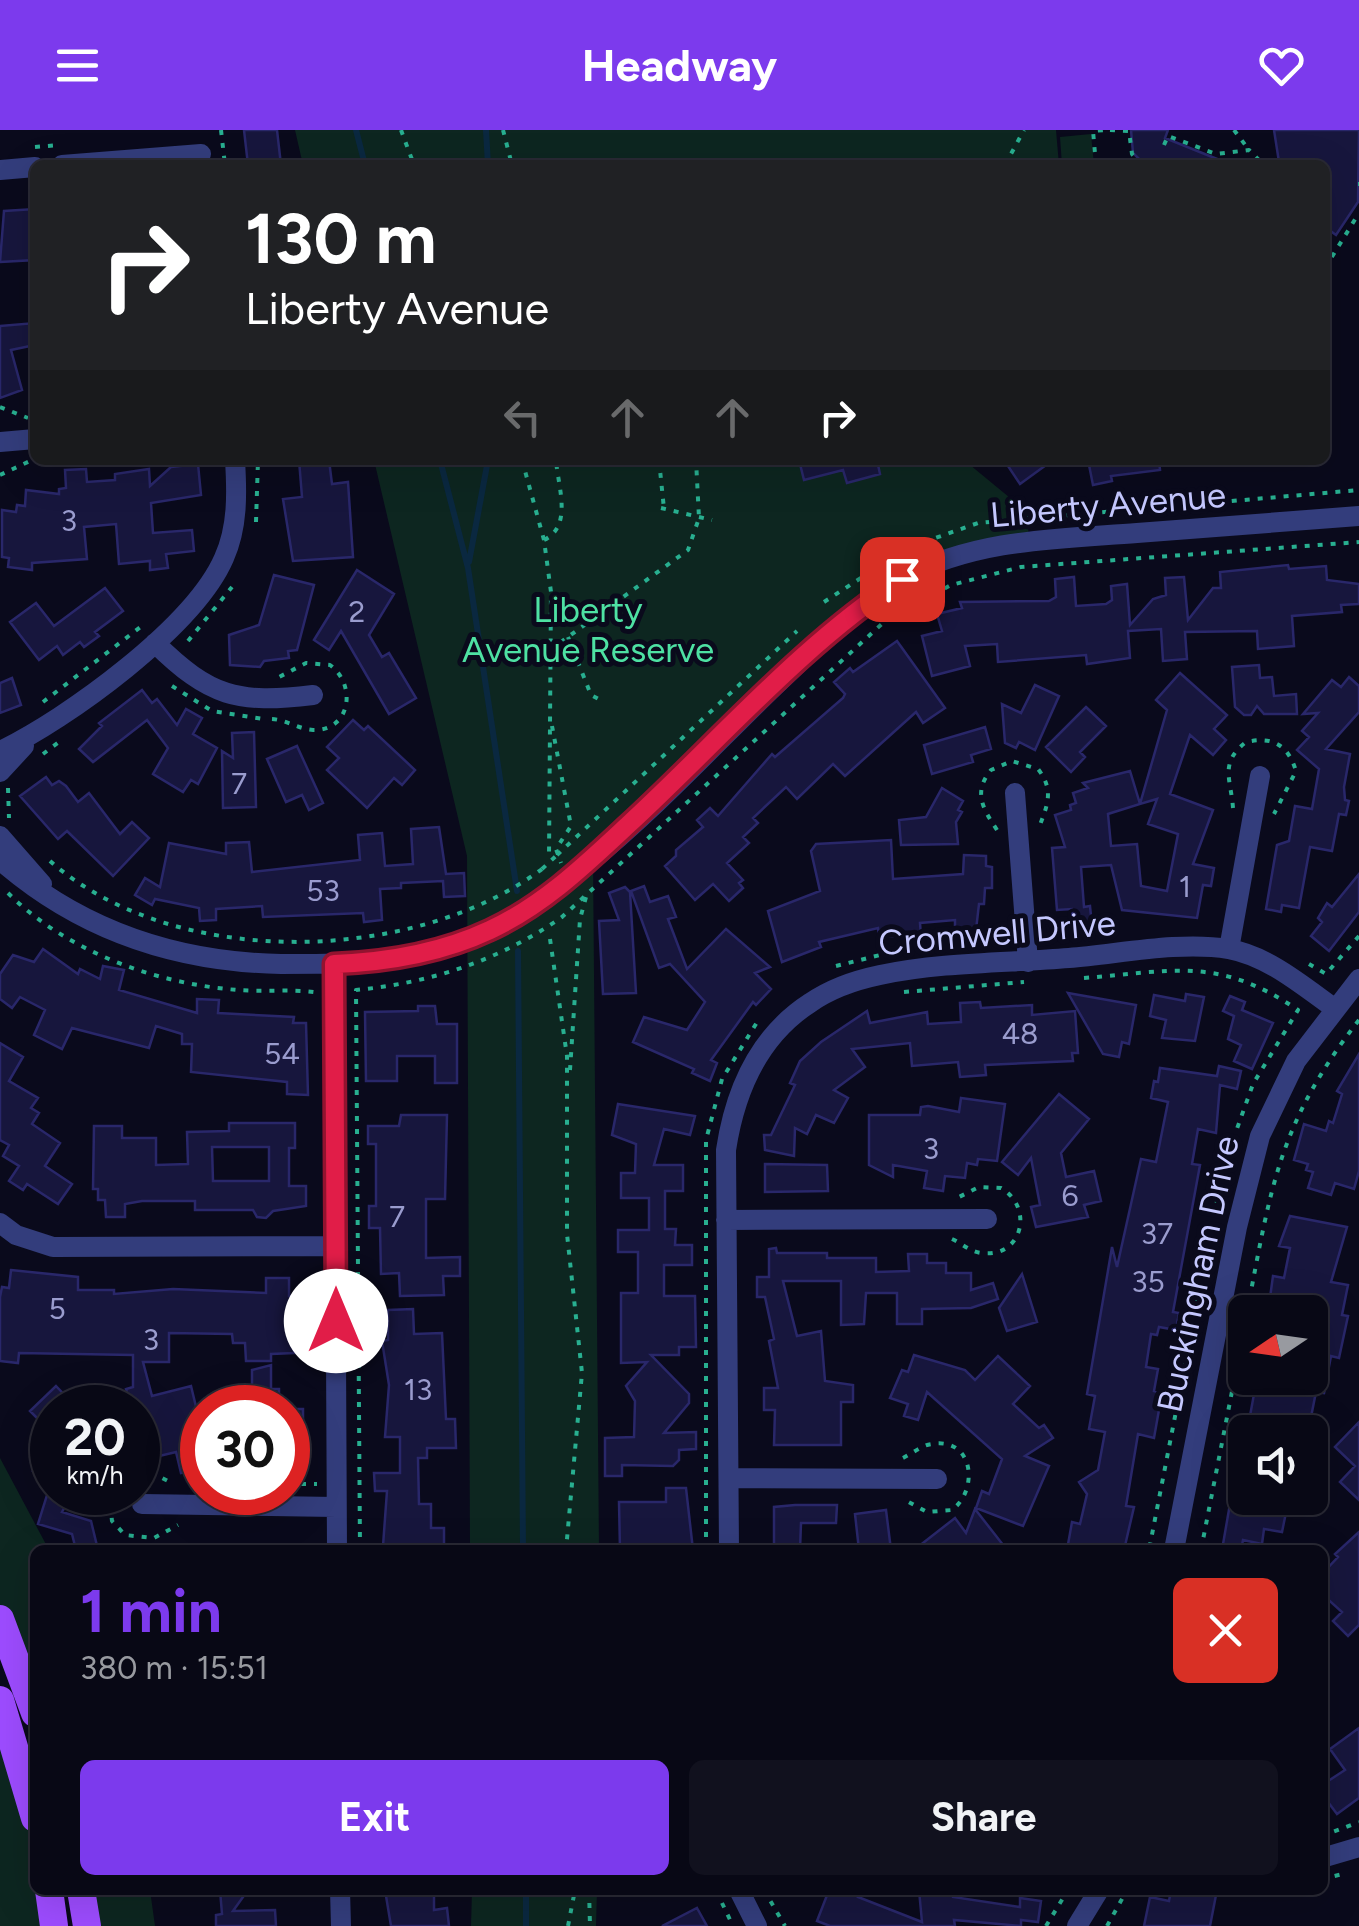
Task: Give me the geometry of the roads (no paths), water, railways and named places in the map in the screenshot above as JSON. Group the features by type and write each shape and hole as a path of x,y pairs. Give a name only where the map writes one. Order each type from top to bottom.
{"main road":[{"path":"0,1619 30,1700"},
{"path":"0,1700 30,1801"},
{"path":"50,1895 54,1926"},
{"path":"82,1895 87,1926"}],"street":[{"path":"198,130 202,159"},
{"path":"0,170 30,167"},
{"path":"0,442 30,439"},
{"path":"0,752 40,730 155,643 194,604 223,560 236,510 235,465"},
{"name":"Liberty Avenue","path":"0,860 56,901 118,934 185,956 224,962 334,964 399,958 467,940 507,922 571,878 823,640 874,598 925,568 972,551 1028,540 1359,516"},
{"path":"155,643 192,677 218,692 257,701 312,695"},
{"path":"6,776 40,730"},
{"path":"1229,949 1260,776"},
{"path":"1015,793 1028,962"},
{"name":"Liberty Avenue","path":"8,832 56,901"},
{"name":"Cromwell Drive","path":"729,1545 726,1150 733,1108 755,1060 793,1016 825,994 876,975 1229,949 1289,975 1334,1008"},
{"path":"334,964 337,1545"},
{"name":"Buckingham Drive","path":"1175,1545 1237,1227 1260,1136 1296,1061 1359,979"},
{"path":"726,1220 987,1219"},
{"path":"0,1223 16,1235 54,1247 337,1246"},
{"path":"728,1478 938,1478"},
{"path":"160,1504 336,1507"},
{"path":"1328,1856 1359,1847"},
{"path":"340,1895 341,1926"},
{"path":"742,1895 757,1926"},
{"path":"1077,1926 1096,1895"}],"waterway":[{"path":"356,130 364,160"},
{"path":"486,130 488,160"},
{"path":"441,465 468,568 517,891"},
{"path":"469,562 487,465"},
{"path":"518,951 523,1545"},
{"path":"526,1895 526,1926"}],"park label":[{"name":"Liberty Avenue Reserve","path":"588,630"}]}
